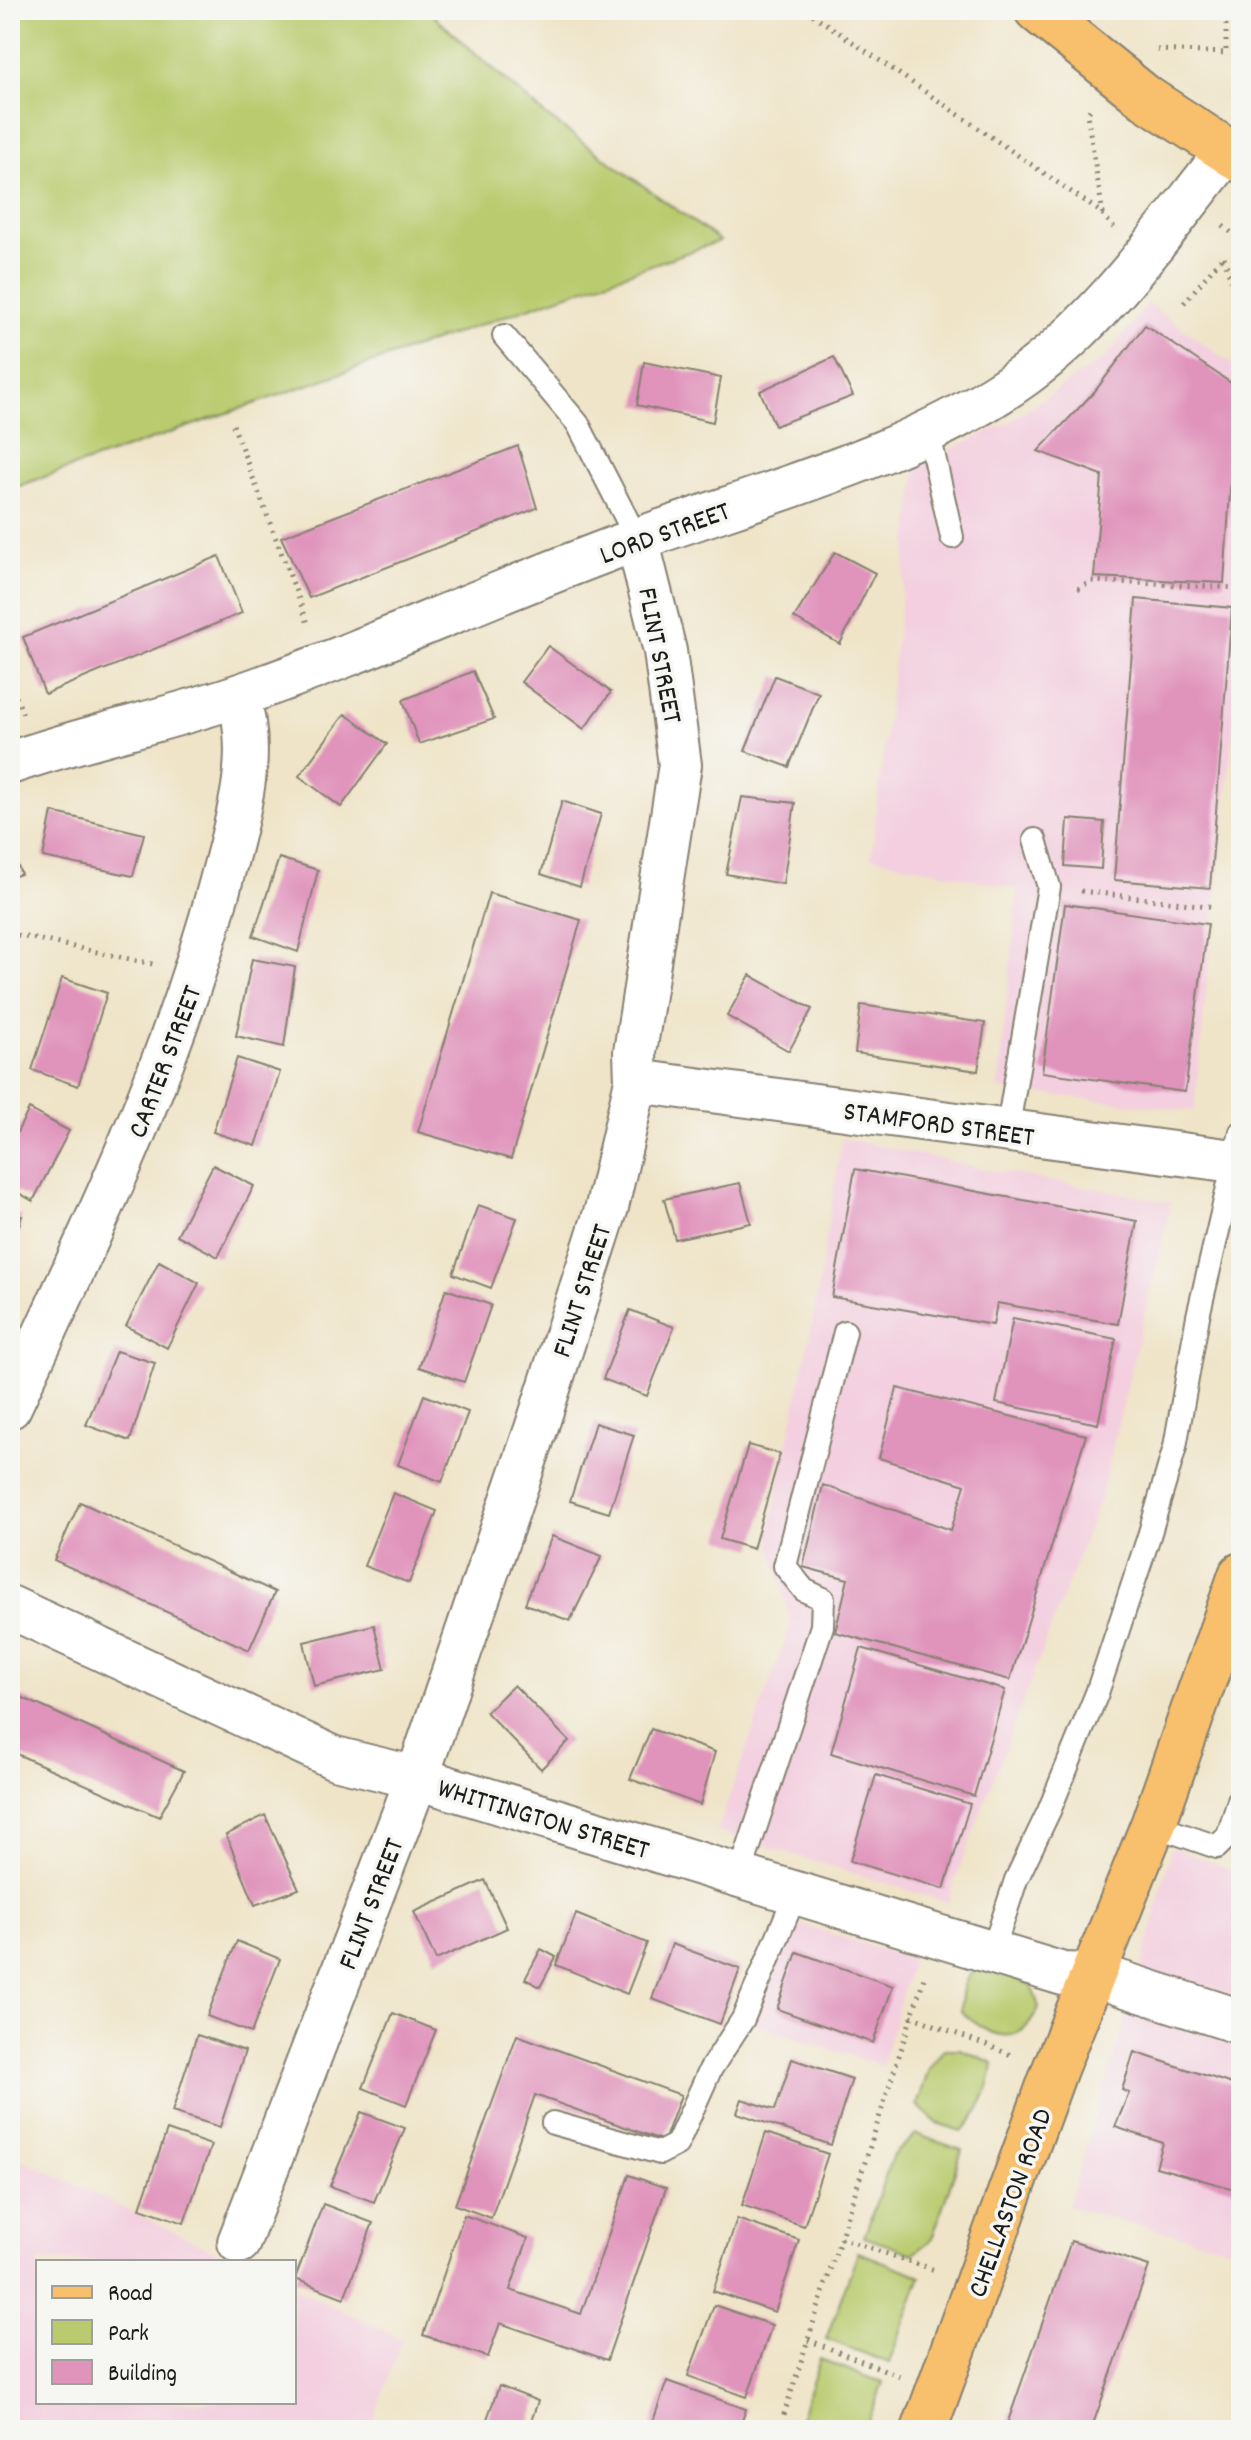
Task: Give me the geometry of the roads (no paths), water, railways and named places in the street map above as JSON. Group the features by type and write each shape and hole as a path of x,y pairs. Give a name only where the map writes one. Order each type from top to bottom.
{"main road":[{"path":"1037,10 1146,98 1233,156"},
{"name":"CHELLASTON ROAD","path":"932,2410 1055,2069 1153,1825 1241,1575"}],"street":[{"name":"LORD STREET","path":"10,763 238,696 637,539 805,480 928,430 994,396 1066,341 1233,156"},
{"name":"FLINT STREET","path":"239,2242 417,1778 607,1207 636,1081 635,1052 680,765 665,651 637,539"},
{"name":"CARTER STREET","path":"10,1407 136,1136 197,973 247,763 247,726 238,696"},
{"name":"STAMFORD STREET","path":"636,1081 1007,1132 1239,1152"},
{"name":"WHITTINGTON STREET","path":"10,1607 335,1758 417,1778 1063,1974 1095,1975"},
{"path":"1095,1975 1241,2022"}],"lane":[{"name":"FLINT STREET","path":"504,336 578,424 637,539"},
{"path":"928,430 952,537"},
{"path":"1007,1132 1049,887 1035,840"},
{"path":"992,1953 1016,1880 1049,1811 1097,1693 1149,1536 1175,1447 1198,1316 1239,1152"},
{"path":"739,1877 822,1626 823,1599 804,1590 785,1566 845,1332"},
{"path":"1153,1825 1217,1847 1228,1836 1241,1794"},
{"path":"553,2123 660,2153 677,2144 710,2070 743,2019 796,1893"}]}
